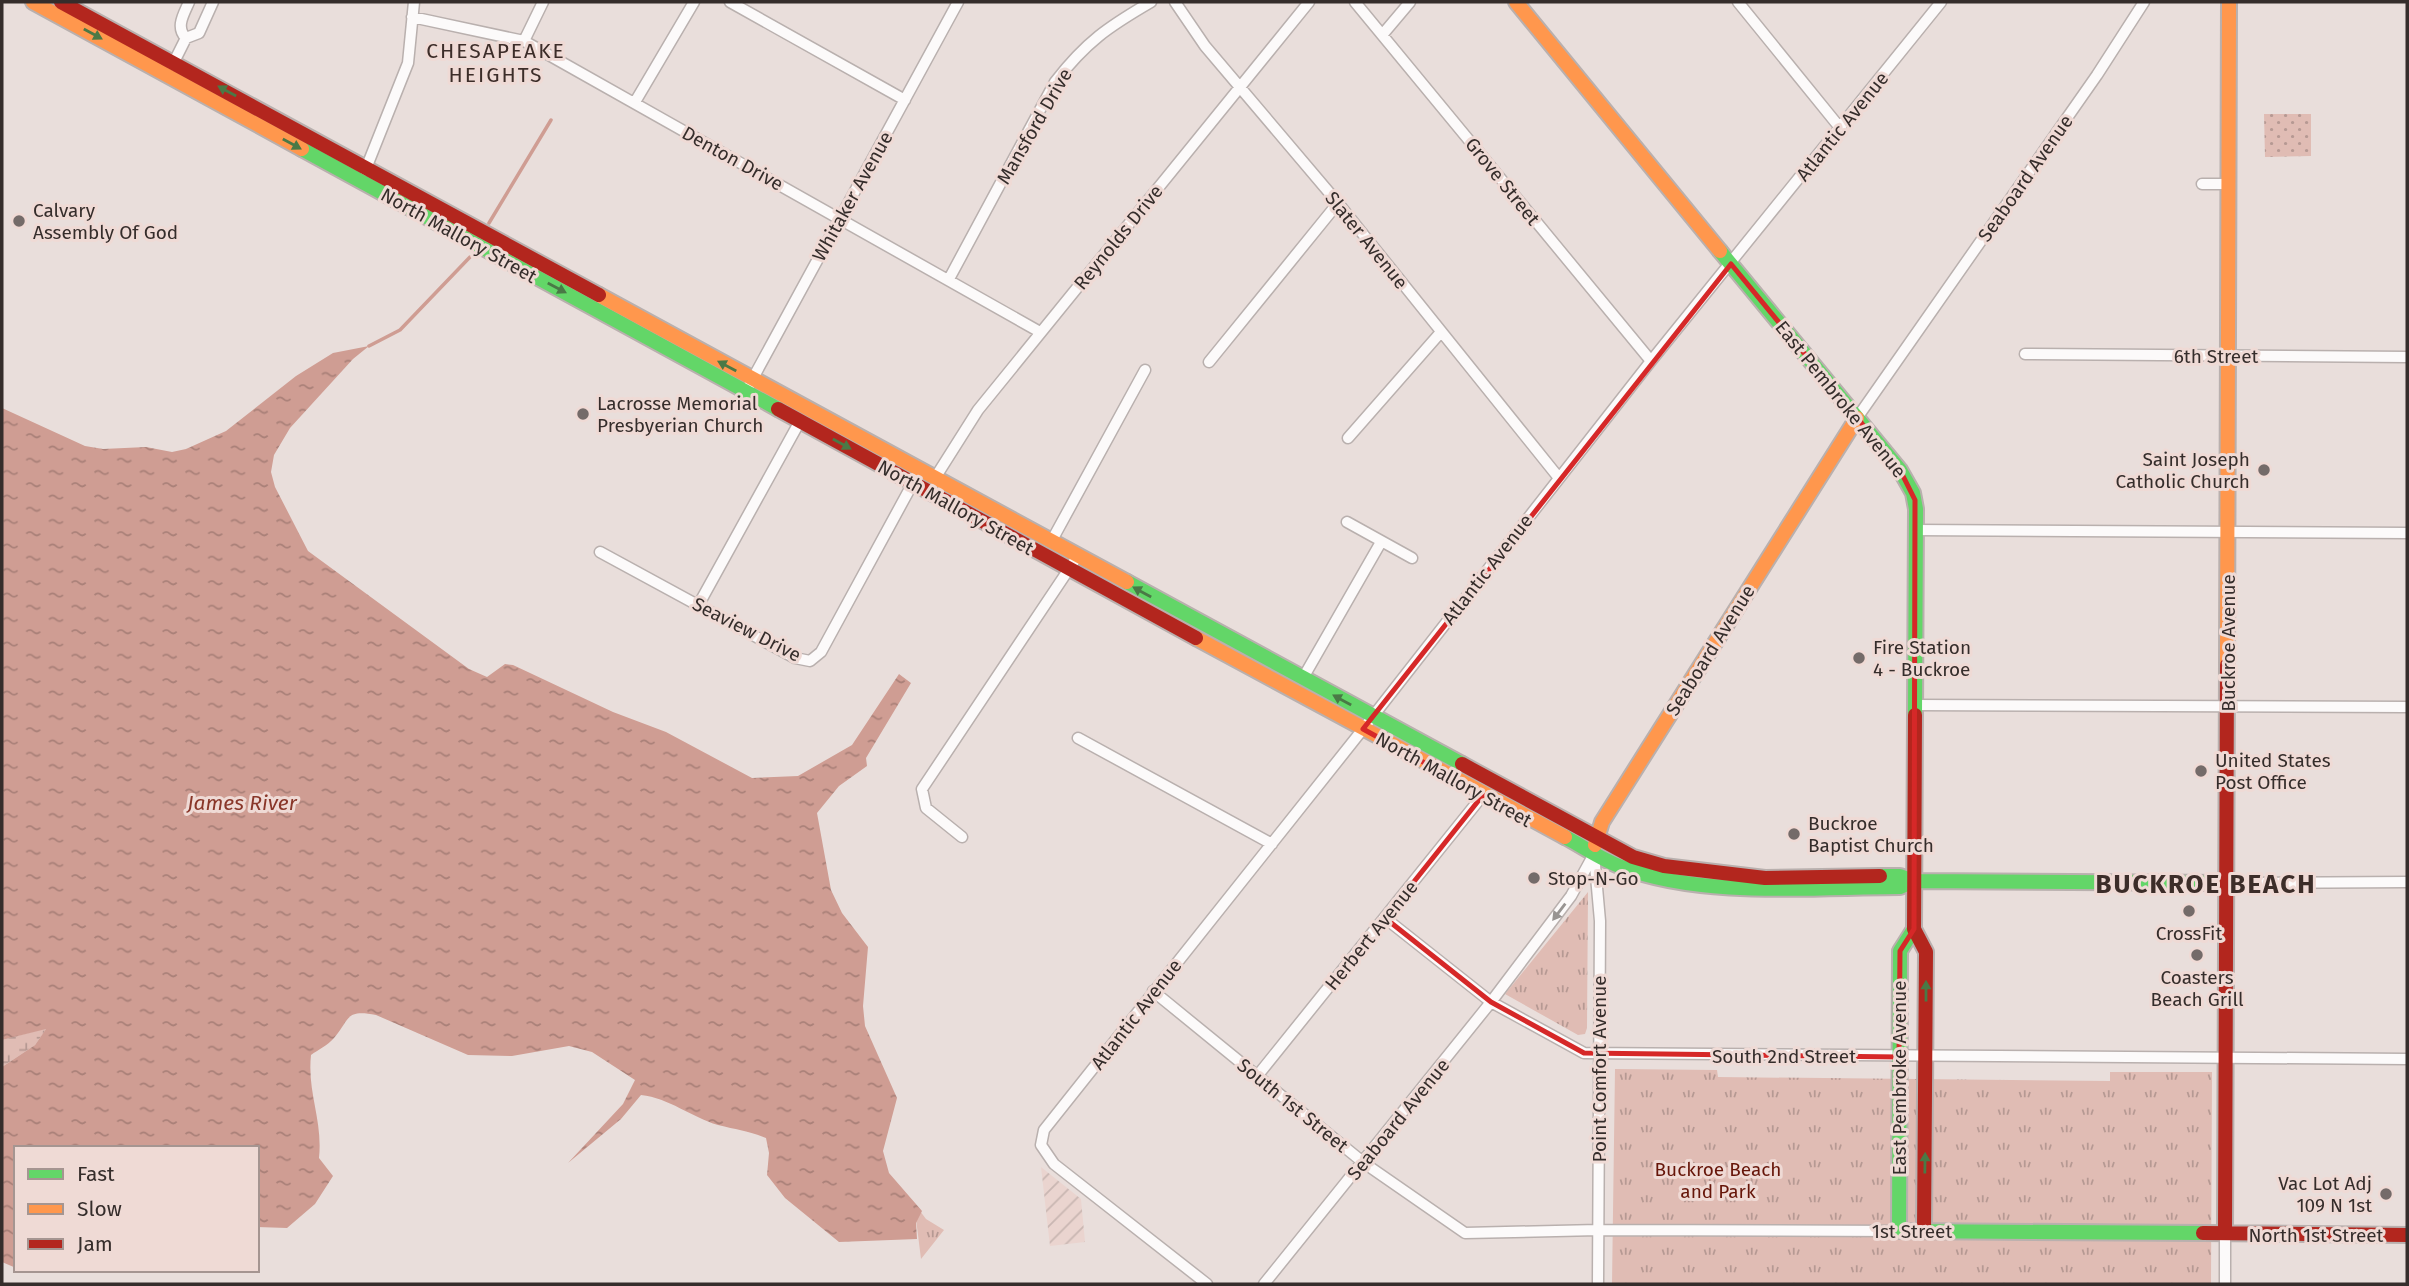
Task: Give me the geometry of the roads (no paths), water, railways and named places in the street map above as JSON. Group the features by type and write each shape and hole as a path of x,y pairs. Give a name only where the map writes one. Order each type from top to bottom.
{"main road":[{"name":"North Mallory Street","path":"33,2 170,69 749,385 1073,563 1483,795 1595,846 1650,863 1707,874 1900,876 1914,881 2226,883"},
{"name":"North Mallory Street","path":"61,2 170,69"},
{"name":"East Pembroke Avenue","path":"1516,2 1857,418 1910,485 1915,500 1914,929 1926,952 1924,1231"},
{"name":"Buckroe Avenue","path":"2225,1233 2229,2"},
{"name":"North Mallory Street","path":"749,385 800,421 916,477 935,478 1051,542 1073,563 1303,678 1595,846"},
{"name":"Seaboard Avenue","path":"1595,846 1602,822 1857,418"},
{"name":"East Pembroke Avenue","path":"1899,1231 1900,951 1914,929"},
{"name":"1st Street","path":"1899,1231 2225,1233"},
{"name":"North 1st Street","path":"2225,1233 2236,1236 2407,1235"}],"street":[{"path":"186,38 180,26 189,2"},
{"path":"170,69 186,38 199,33 213,2"},
{"path":"363,174 408,63 414,2"},
{"path":"524,41 543,2"},
{"path":"635,102 694,2"},
{"path":"730,2 905,100"},
{"name":"Whitaker Avenue","path":"749,385 958,2"},
{"name":"Mansford Drive","path":"949,279 1055,82 1075,56 1100,32 1151,2"},
{"name":"Slater Avenue","path":"1175,2 1196,34 1338,203 1559,478"},
{"name":"Reynolds Drive","path":"935,478 978,410 1309,2"},
{"name":"Grove Street","path":"1355,2 1651,361"},
{"path":"1383,34 1410,2"},
{"path":"1738,2 1840,128"},
{"name":"Atlantic Avenue","path":"1207,1284 1054,1164 1040,1140 1044,1130 1651,361 1941,2"},
{"name":"Seaboard Avenue","path":"1857,418 2097,75 2144,2"},
{"name":"Denton Drive","path":"412,17 524,41 1040,332"},
{"path":"2202,184 2230,184"},
{"path":"1209,362 1338,203"},
{"path":"1348,438 1441,332"},
{"name":"6th Street","path":"2025,354 2407,357"},
{"path":"1051,542 1145,370"},
{"path":"699,604 800,421"},
{"name":"Seaview Drive","path":"600,552 803,661 816,657 916,477"},
{"path":"1347,522 1412,558"},
{"path":"1915,530 2407,533"},
{"path":"1303,678 1381,541"},
{"path":"962,837 926,808 922,789 1073,563"},
{"path":"1915,705 2407,707"},
{"path":"1078,738 1272,844"},
{"name":"Herbert Avenue","path":"1258,1075 1483,795"},
{"name":"Seaboard Avenue","path":"1264,1284 1364,1163 1572,896 1595,846"},
{"name":"Point Comfort Avenue","path":"1595,846 1599,889 1598,1284"},
{"name":"North Mallory Street","path":"2226,883 2407,882"},
{"name":"South 2nd Street","path":"1385,918 1491,1002 1584,1053 2407,1059"},
{"name":"South 1st Street","path":"1153,991 1364,1163 1465,1233 1598,1230"},
{"name":"1st Street","path":"1598,1230 1899,1231"},
{"name":"Buckroe Avenue","path":"2225,1233 2225,1284"}],"water":[{"name":"James River","path":"369,346 353,359 290,428 274,455 271,472 275,487 308,551 469,669 487,677 505,664 513,665 613,712 666,732 752,778 798,776 852,745 899,674 911,683 866,758 867,766 839,786 817,813 831,890 842,913 868,947 863,1006 865,1026 897,1098 883,1151 889,1173 922,1211 916,1223 917,1239 839,1242 785,1198 767,1175 769,1153 766,1138 708,1122 651,1097 641,1095 621,1119 568,1163 623,1104 635,1080 592,1052 569,1046 512,1056 468,1055 376,1015 358,1014 349,1018 332,1041 311,1055 319,1158 333,1176 315,1204 287,1228 259,1227 259,1146 14,1146 14,1267 2,1262 2,1067 35,1045 46,1029 2,1040 2,408 85,446 103,449 146,447 172,452 186,449 226,431 296,376 333,353"}],"waterway":[{"path":"489,223 551,120"},
{"path":"369,346 400,330 470,257"}],"place":[{"name":"Calvary Assembly Of God","path":"19,221"},
{"name":"Lacrosse Memorial Presbyerian Church","path":"583,414"},
{"name":"Saint Joseph Catholic Church","path":"2264,470"},
{"name":"Fire Station 4 - Buckroe","path":"1859,658"},
{"name":"United States Post Office","path":"2201,771"},
{"name":"Buckroe Baptist Church","path":"1794,834"},
{"name":"Stop-N-Go","path":"1534,878"},
{"name":"CrossFit","path":"2189,911"},
{"name":"Coasters Beach Grill","path":"2197,955"},
{"name":"Vac Lot Adj 109 N 1st","path":"2386,1194"}],"district":[{"name":"CHESAPEAKE HEIGHTS","path":"496,63"},
{"name":"BUCKROE BEACH","path":"2206,884"}],"park label":[{"name":"Buckroe Beach and Park","path":"1718,1180"}]}
